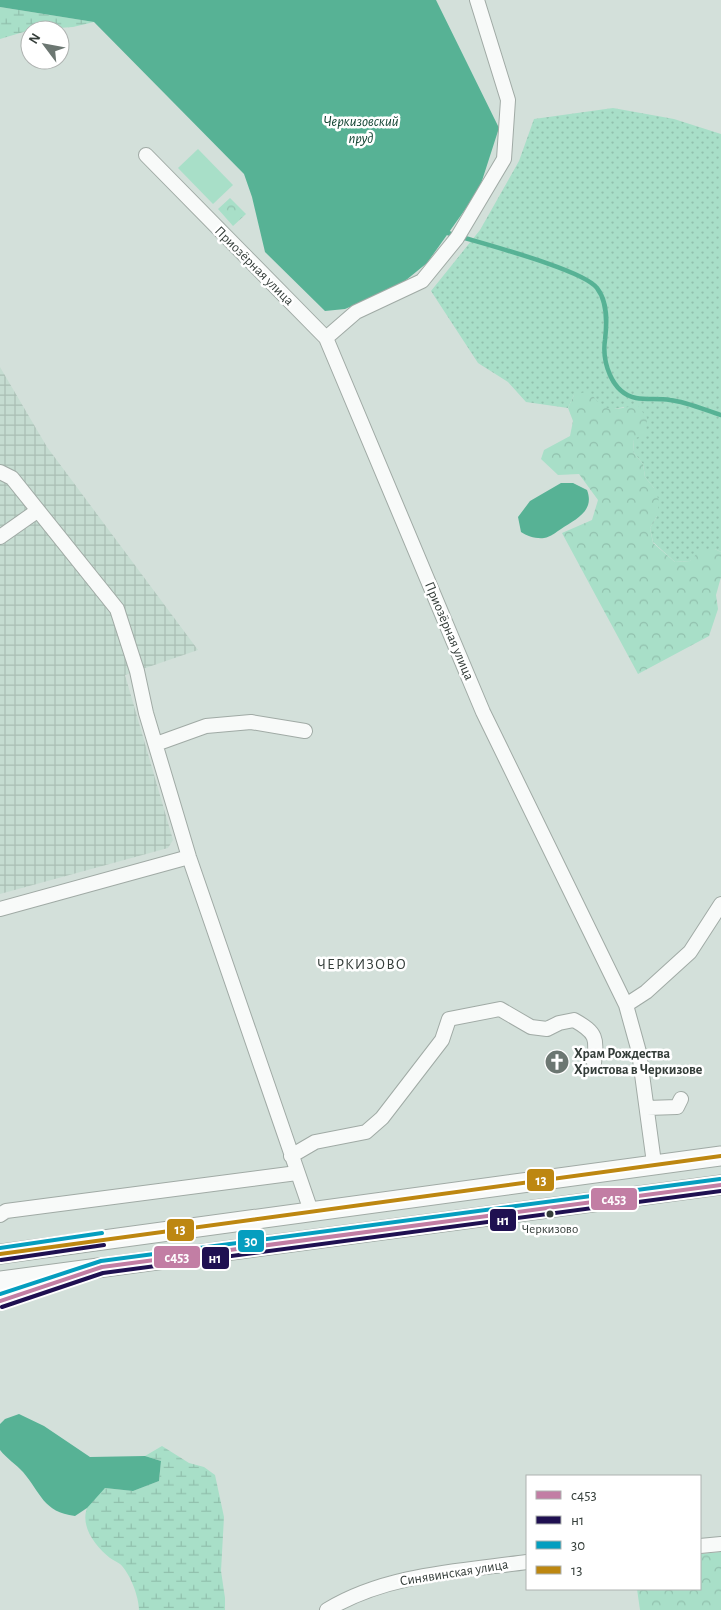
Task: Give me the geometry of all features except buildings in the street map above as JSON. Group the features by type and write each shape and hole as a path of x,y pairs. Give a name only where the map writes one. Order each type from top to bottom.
{"highway":[{"path":"0,1254 654,1163 721,1156"},
{"path":"0,1281 721,1184"}],"main road":[{"path":"0,1301 102,1267"}],"street":[{"path":"326,338 356,312 422,281 457,238 504,159 508,100 477,0"},
{"name":"Приозёрная улица","path":"146,155 326,338 483,712 626,1005 639,1052 654,1163"},
{"path":"0,472 12,478 36,511 117,610 137,671 189,857 311,1211"},
{"path":"0,537 36,511"},
{"path":"156,744 206,726 251,722 305,731"},
{"path":"0,909 189,857"},
{"path":"626,1005 646,992 690,952 721,904"},
{"path":"291,1156 315,1142 366,1132 382,1118 442,1040 449,1019 500,1009 531,1027 547,1029 559,1023 574,1020 591,1029 597,1043 594,1063"},
{"path":"646,1108 677,1107 681,1099"},
{"path":"0,1215 6,1211 297,1173"},
{"path":"701,1546 721,1544"},
{"name":"Синявинская улица","path":"327,1610 368,1591 402,1580 526,1562"}],"shaded area":[{"path":"0,367 47,447 198,650 125,675 173,840 168,848 0,894"}],"green space":[{"path":"0,7 94,22 70,27 70,20 20,20 20,33 0,39"},
{"path":"613,108 674,119 721,134 721,552 715,549 690,561 675,562 653,542 650,528 657,516 654,488 645,477 643,464 633,452 634,439 624,407 609,410 574,395 568,408 526,402 508,382 478,363 431,291 480,230 519,161 534,119"},
{"path":"198,149 233,185 213,204 178,168"},
{"path":"230,198 246,214 233,226 218,209"},
{"path":"589,391 595,399 610,409 638,406 647,418 646,433 634,439 633,452 643,464 645,477 654,488 659,501 657,516 650,528 653,543 675,562 690,561 700,550 715,549 721,552 721,577 716,595 718,609 709,636 638,674 562,533 592,520 598,500 579,474 558,475 541,459 544,450 570,436 573,421 568,408 574,395"},
{"path":"162,1446 189,1463 204,1467 215,1475 224,1517 221,1571 225,1610 139,1610 136,1592 124,1568 100,1548 88,1529 85,1515 88,1505 105,1488 133,1491 159,1481 161,1461 145,1456"},
{"path":"721,1552 721,1610 640,1610 637,1590 701,1590 701,1554"}],"water":[{"name":"Черкизовский пруд","path":"0,0 436,0 499,128 479,190 427,263 400,285 345,309 325,311 265,252 252,197 244,174 94,22 0,7"},
{"path":"561,483 573,483 587,490 588,504 583,514 547,537 535,538 521,532 518,517 530,501"},
{"path":"19,1414 44,1426 90,1457 145,1456 161,1461 159,1481 133,1491 105,1488 87,1508 75,1516 64,1514 49,1506 23,1472 0,1450 0,1424 5,1419"}],"waterway":[{"path":"448,233 551,265 588,281 597,288 605,306 605,357 610,375 620,390 636,398 666,399 689,404 721,415"}],"transit line":[{"name":"13","path":"0,1254 721,1156"},
{"name":"30","path":"0,1294 101,1261 720,1179"},
{"name":"с453","path":"0,1301 102,1267 721,1185"},
{"name":"н1","path":"2,1307 103,1273 721,1191"},
{"name":"30","path":"0,1248 102,1233"},
{"name":"н1","path":"1,1260 104,1245"}],"place":[{"name":"Храм Рождества Христова в Черкизове","path":"557,1062"},
{"name":"Черкизово","path":"550,1214"}],"district":[{"name":"ЧЕРКИЗОВО","path":"362,964"}]}
